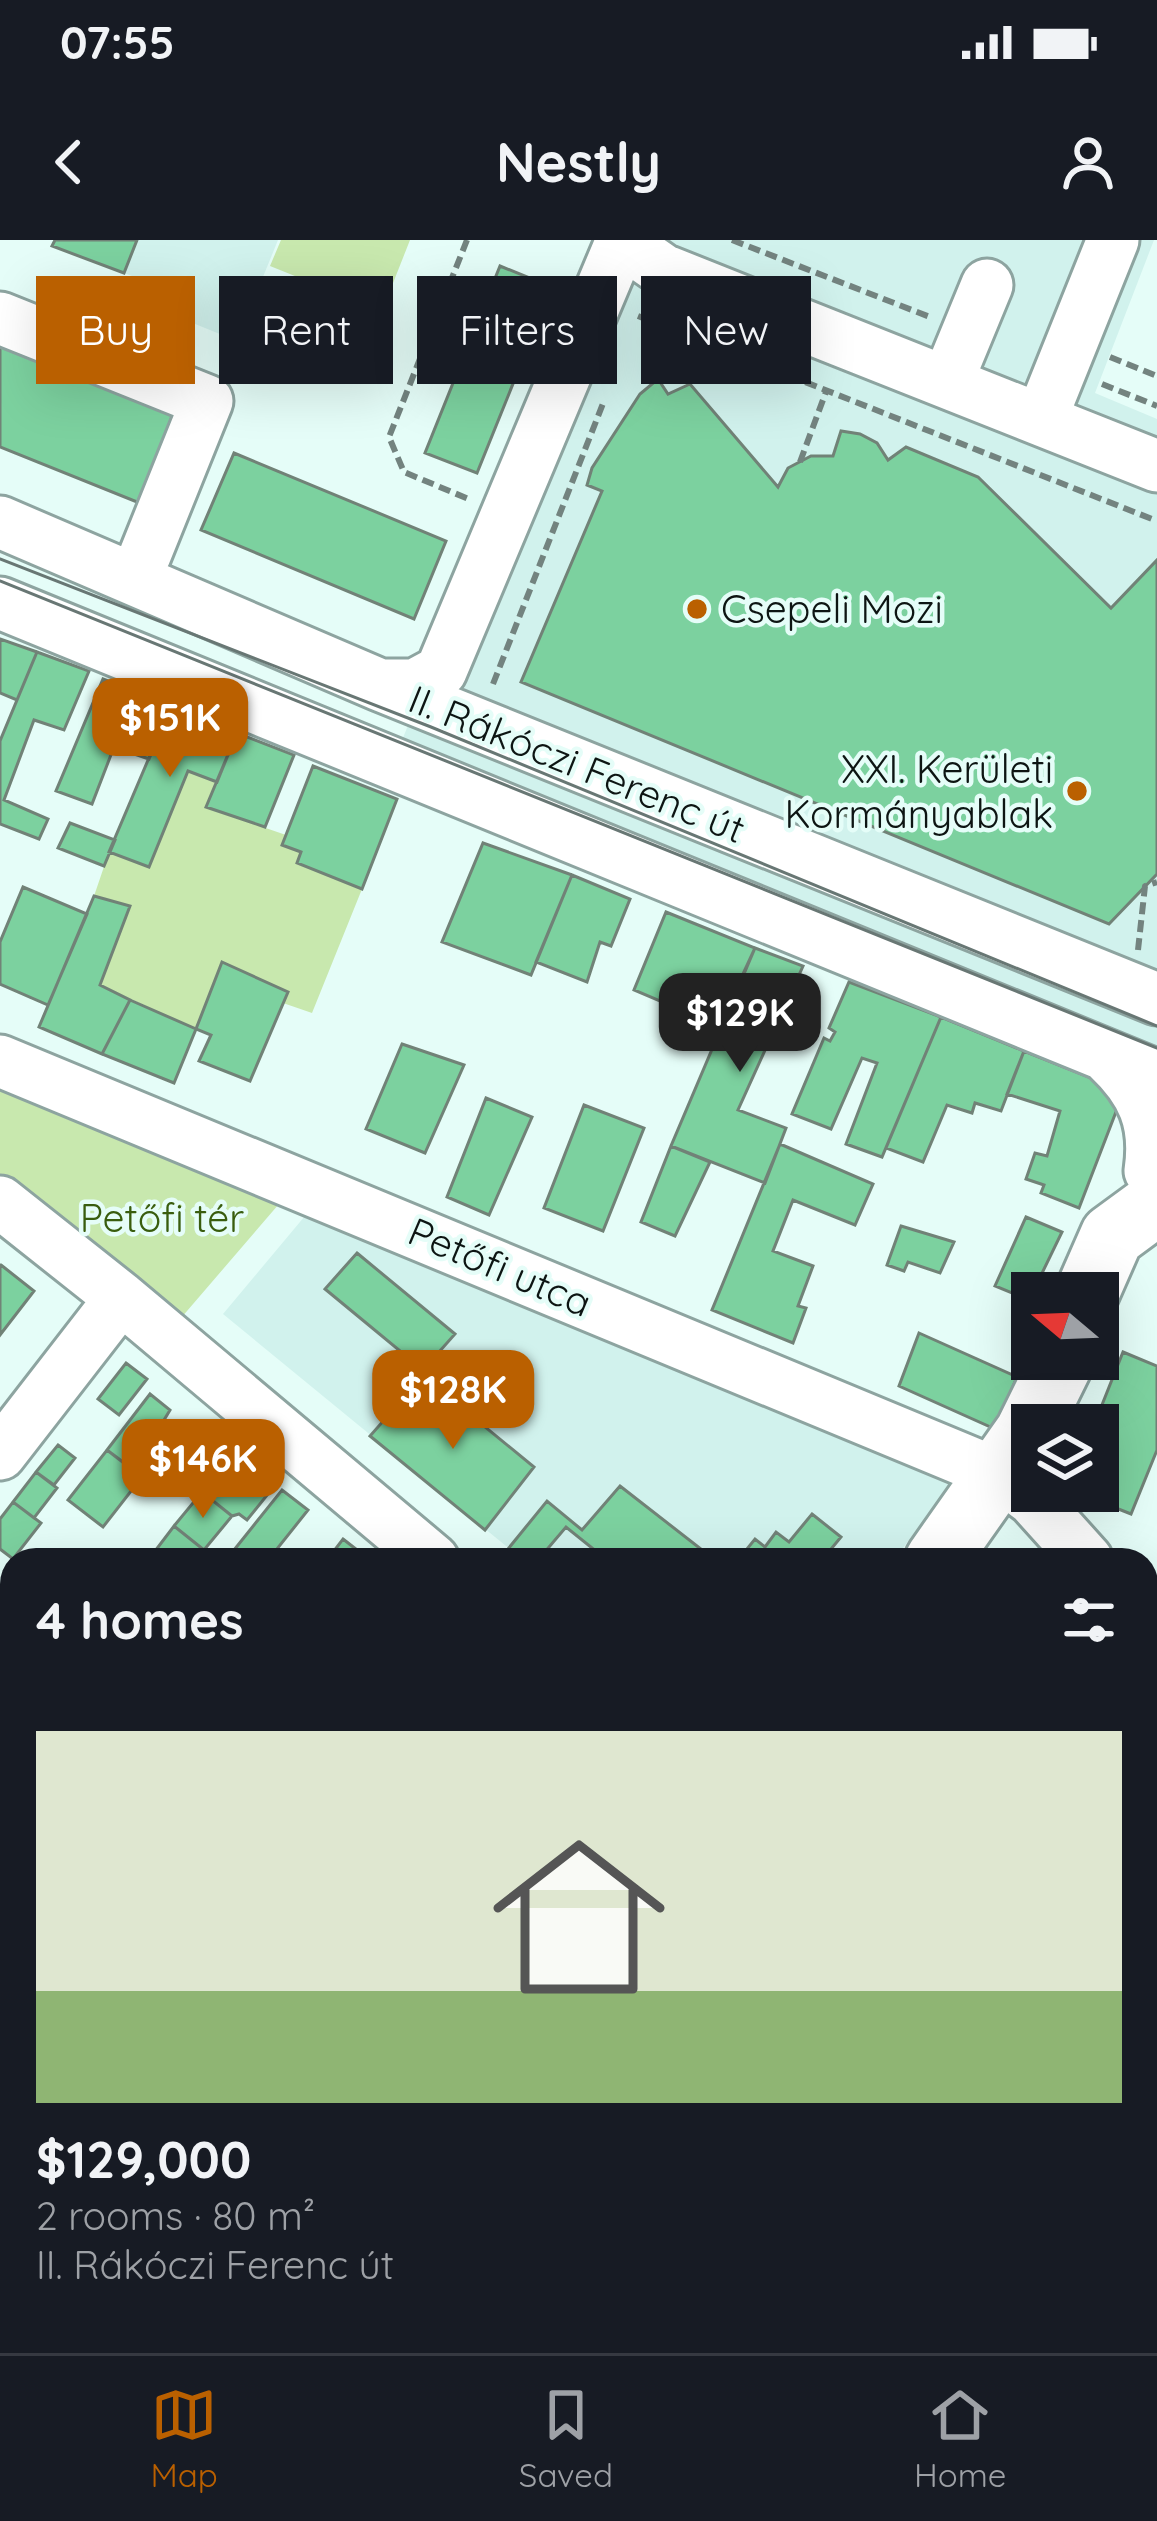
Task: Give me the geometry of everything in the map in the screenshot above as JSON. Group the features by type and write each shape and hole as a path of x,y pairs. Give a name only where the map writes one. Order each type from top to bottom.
{"main road":[{"path":"1099,1272 1144,1193"},
{"path":"946,1548 1028,1432 1053,1380"}],"street":[{"path":"380,685 415,685 441,671 621,240 663,270 1157,466"},
{"path":"1041,419 1113,240"},
{"path":"1132,240 1157,250"},
{"path":"947,382 987,285"},
{"path":"0,318 207,401 145,555"},
{"name":"II. Rákóczi Ferenc út","path":"0,522 380,685 491,710 1147,980"},
{"name":"II. Rákóczi Ferenc út","path":"0,603 1157,1076"},
{"path":"451,648 451,674 462,699 491,710"},
{"path":"1103,1054 1129,1078 1149,1112 1154,1143 1144,1193"},
{"name":"Petőfi utca","path":"0,1061 1000,1475 1033,1500 1076,1548"},
{"path":"0,1202 419,1548"},
{"path":"0,1454 121,1298"}],"path":[{"path":"467,240 389,437 404,472 485,506"},
{"path":"630,336 639,314 1157,521"},
{"path":"1093,349 1157,376"},
{"path":"491,710 611,384"},
{"path":"1101,384 1157,406"},
{"path":"800,462 827,389"},
{"path":"1147,980 1145,886 1157,882"}],"shaded area":[{"path":"55,240 278,240 263,276 219,276 219,334 195,324 195,276 132,276 52,246"},
{"path":"608,240 1154,240 1095,393 1157,419 1157,1091 386,779 549,384 617,384 617,276 593,276"},
{"path":"320,1198 957,1476 903,1548 508,1548 223,1314"}],"green space":[{"path":"281,240 410,240 393,283 393,276 295,276 270,266"},
{"path":"188,771 217,782 207,808 286,835 283,845 301,852 297,864 362,889 312,1013 283,1003 288,992 223,963 196,1029 100,985 129,907 94,896 109,852 149,866"},
{"name":"Petőfi tér","path":"0,1070 291,1190 175,1325 0,1184"}],"building":[{"path":"55,240 137,240 124,273 52,246"},
{"path":"500,266 525,276 496,276"},
{"path":"0,343 36,357 36,384 102,384 179,415 142,504 0,447"},
{"path":"453,384 513,384 477,473 425,453"},
{"path":"652,384 661,384 668,394 690,384 778,487 788,468 811,456 833,456 841,431 877,443 888,460 906,447 978,477 1111,608 1157,560 1157,874 1109,924 521,682 602,491 587,485 592,468 640,394"},
{"path":"234,453 446,541 414,619 201,530"},
{"path":"0,639 37,652 17,700 0,693"},
{"path":"37,652 89,671 64,730 34,720 4,800 48,819 39,839 0,824 0,741"},
{"path":"103,679 171,706 149,759 114,747 92,804 56,791"},
{"path":"171,706 237,733 217,782 188,771 149,867 109,852"},
{"path":"237,733 294,755 265,827 206,807"},
{"path":"313,766 397,799 362,889 297,863 301,852 282,845"},
{"path":"70,823 115,840 104,866 58,848"},
{"path":"483,843 572,875 531,975 442,942"},
{"path":"572,875 630,899 611,946 600,942 587,982 536,962"},
{"path":"23,887 87,914 48,1005 0,984 0,942"},
{"path":"94,896 130,906 100,985 130,1000 102,1054 39,1027"},
{"path":"666,912 755,948 719,1026 634,990"},
{"path":"755,948 803,966 738,1110 786,1128 765,1183 671,1146"},
{"path":"222,962 288,992 250,1081 199,1061 211,1035 196,1029"},
{"path":"849,982 941,1017 882,1157 846,1144 877,1063 862,1058 831,1129 792,1114 824,1038 830,1041 835,1032 829,1028"},
{"path":"130,1000 196,1029 174,1083 102,1054"},
{"path":"941,1017 1024,1051 1001,1111 975,1103 972,1113 947,1105 923,1162 886,1148"},
{"path":"402,1044 464,1065 425,1153 366,1129"},
{"path":"1024,1051 1124,1091 1079,1208 1041,1193 1044,1185 1026,1179 1035,1153 1047,1156 1060,1111 1007,1094"},
{"path":"486,1098 532,1117 489,1215 447,1197"},
{"path":"584,1105 644,1128 603,1231 544,1208"},
{"path":"780,1144 873,1184 855,1225 793,1200 773,1251 813,1266 798,1306 806,1308 793,1343 712,1310"},
{"path":"671,1146 710,1162 675,1236 641,1222"},
{"path":"1026,1217 1062,1232 1043,1272 1011,1272 1011,1293 995,1286"},
{"path":"901,1226 954,1242 940,1273 908,1262 904,1271 887,1265"},
{"path":"357,1253 455,1334 423,1370 325,1289"},
{"path":"0,1265 34,1291 0,1335"},
{"path":"919,1333 1016,1380 995,1429 899,1386"},
{"path":"1123,1352 1157,1366 1157,1450 1131,1514 1119,1509 1119,1404 1102,1404 1112,1380 1119,1380"},
{"path":"126,1363 147,1379 119,1415 98,1399"},
{"path":"423,1376 534,1467 485,1530 370,1436"},
{"path":"150,1394 170,1410 149,1445 160,1454 147,1470 136,1462 131,1468 107,1450"},
{"path":"58,1445 75,1458 54,1485 36,1472"},
{"path":"107,1450 142,1477 103,1527 68,1500"},
{"path":"230,1456 241,1456 276,1484 247,1520 239,1514 232,1516 202,1492"},
{"path":"36,1472 57,1488 34,1518 13,1502"},
{"path":"620,1486 700,1548 592,1548 566,1527 548,1548 509,1548 547,1501 582,1530"},
{"path":"282,1490 308,1510 278,1548 236,1548"},
{"path":"202,1492 232,1516 206,1548 174,1526"},
{"path":"13,1502 41,1523 22,1548 0,1548 0,1519"},
{"path":"812,1514 841,1537 832,1548 748,1548 755,1539 765,1547 776,1532 789,1542"},
{"path":"174,1526 202,1548 157,1548"}],"tram line":[{"path":"0,559 431,727 1157,1026"},
{"path":"0,581 1157,1048"}],"place":[{"name":"Csepeli Mozi","path":"697,609"},
{"name":"XXI. Kerületi Kormányablak","path":"1077,791"}]}
